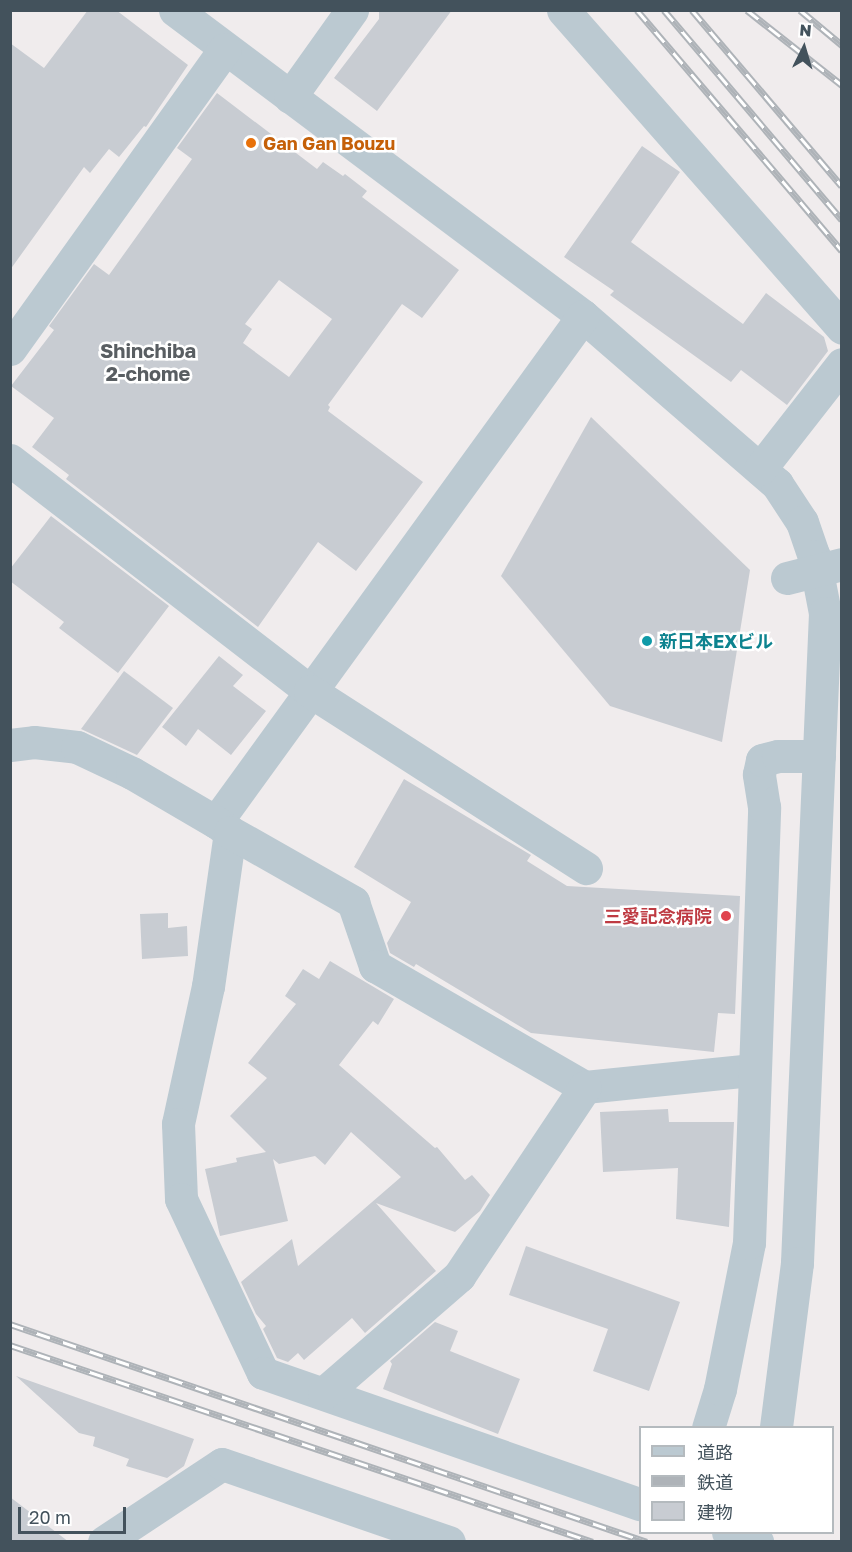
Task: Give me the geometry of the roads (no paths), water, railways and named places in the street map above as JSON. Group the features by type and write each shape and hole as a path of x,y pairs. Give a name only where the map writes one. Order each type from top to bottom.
{"street":[{"path":"175,10 583,316 777,484 802,522 814,556 825,613 797,1263 777,1426"},
{"path":"290,97 352,10"},
{"path":"563,10 842,328"},
{"path":"10,349 225,49"},
{"path":"583,316 310,691 223,827 208,986 178,1124 181,1199 262,1372 639,1504"},
{"path":"760,469 842,364"},
{"path":"10,459 310,691 586,868"},
{"path":"787,578 842,564"},
{"path":"10,745 34,742 77,747 132,773 353,903 375,966 585,1087 753,1070"},
{"path":"709,1426 720,1389 749,1243 753,1070 764,807 759,774 762,760 778,756 819,756"},
{"path":"324,1394 459,1276 585,1087"},
{"path":"104,1542 222,1464 449,1542"},
{"path":"731,1534 757,1542"}],"railway":[{"path":"637,10 842,251"},
{"path":"664,10 842,220"},
{"path":"692,10 842,186"},
{"path":"747,10 842,85"},
{"path":"800,10 842,45"},
{"path":"10,1324 647,1542"},
{"path":"10,1345 593,1542"}],"place":[{"name":"Gan Gan Bouzu","path":"251,143"},
{"name":"新日本EXビル","path":"647,641"},
{"name":"三愛記念病院","path":"726,916"}],"district":[{"name":"Shinchiba 2-chome","path":"148,362"}]}
